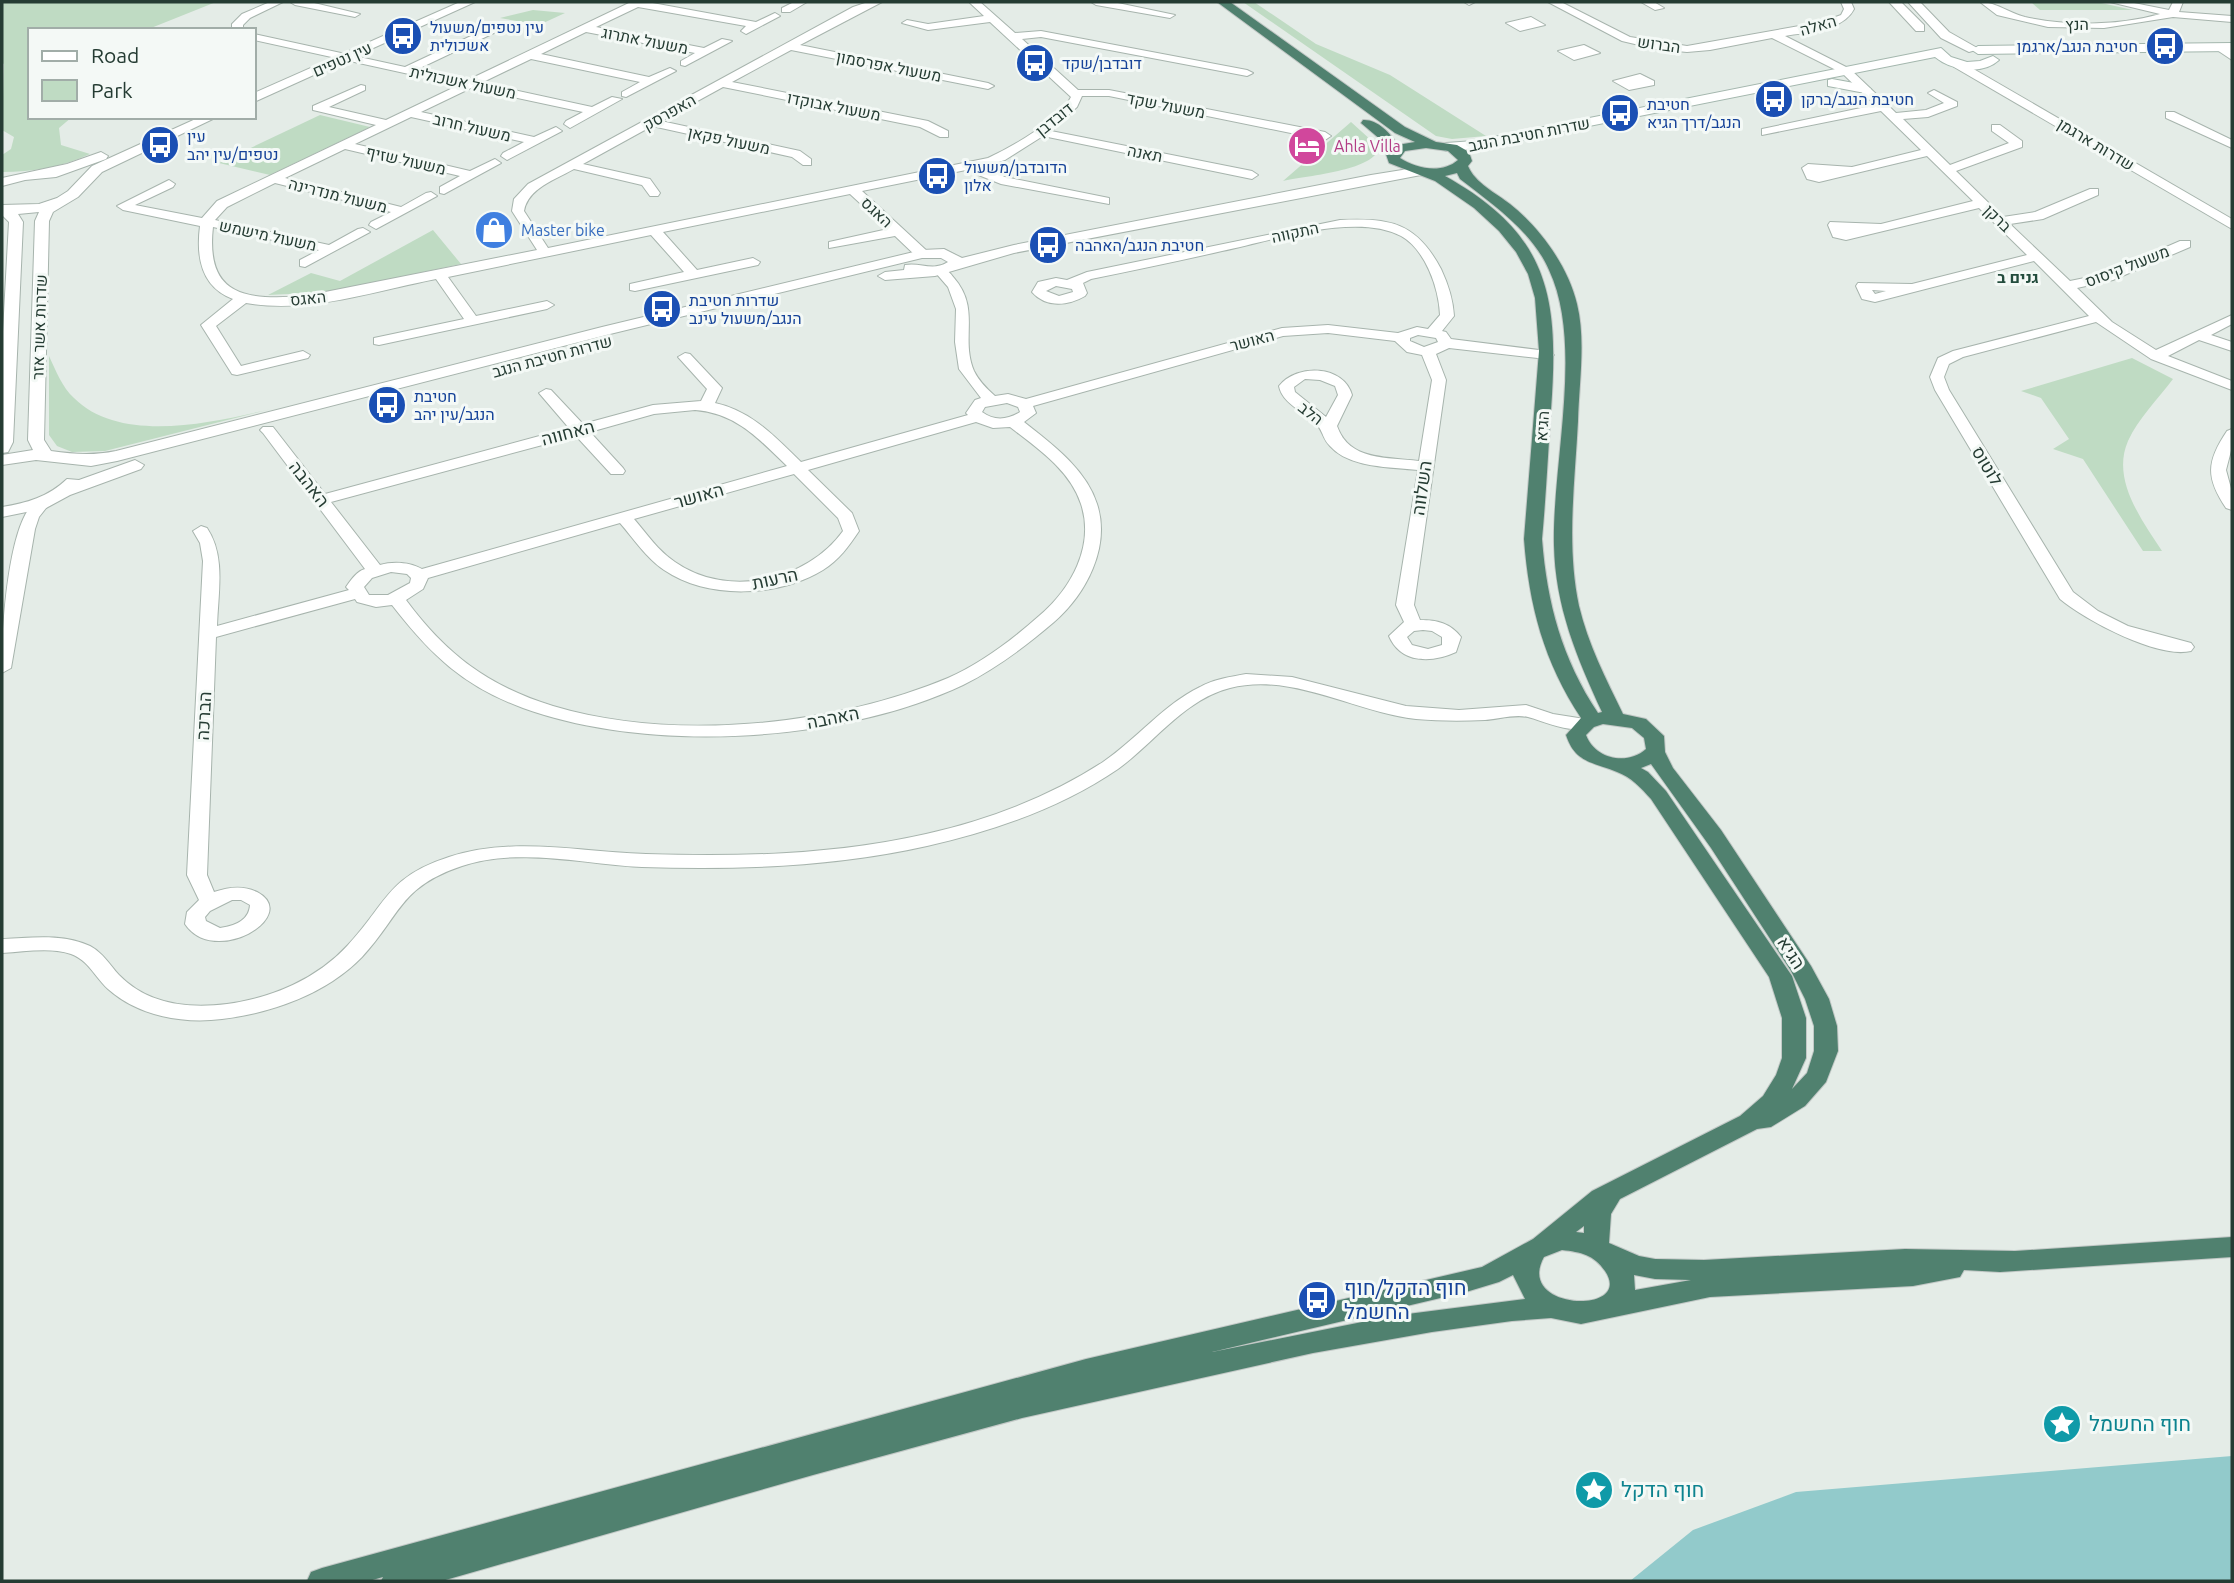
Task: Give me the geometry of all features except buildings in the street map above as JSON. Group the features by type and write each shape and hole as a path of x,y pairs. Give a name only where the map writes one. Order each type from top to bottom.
{"highway":[{"path":"1218,6 1381,133 1391,144 1394,155 1407,146 1431,144"},
{"path":"1218,6 1404,133 1446,147"},
{"name":"הגיא","path":"1446,147 1461,153 1465,176 1508,209 1542,247 1556,268 1570,305 1574,326 1563,541 1570,607 1586,654 1615,718 1627,719 1648,729 1657,743 1655,752 1662,769 1694,808 1798,962 1824,1012 1827,1045 1811,1086 1784,1109 1617,1190 1577,1215 1538,1248"},
{"name":"הגיא","path":"1394,155 1400,165 1423,171 1451,184 1488,212 1526,258 1540,286 1548,324 1534,539 1535,570 1540,607 1555,655 1568,686 1589,722 1576,735 1581,748 1598,759 1616,763 1641,776 1667,806 1780,976 1791,1004 1796,1036 1794,1058 1788,1075 1772,1102 1749,1122 1727,1135"},
{"path":"1423,171 1446,171 1463,163"},
{"path":"1589,722 1615,718"},
{"path":"1616,763 1644,761 1655,752"},
{"name":"הגיא","path":"1601,1250 1598,1213 1602,1202 1617,1190"},
{"path":"322,1581 1086,1370 1466,1282 1509,1267 1551,1242 1574,1240 1634,1265 1680,1270 1905,1259 2012,1261 2232,1247"},
{"path":"1538,1248 1528,1259 1525,1269 1527,1280 1532,1290 1552,1307"},
{"path":"1601,1250 1616,1263 1622,1274 1623,1286 1611,1305"},
{"path":"396,1581 909,1436 1115,1382 1395,1324 1496,1310 1552,1307 1581,1314 1602,1310 1611,1305 1710,1287 1913,1276 2012,1261"}],"street":[{"path":"238,28 237,24 242,19 278,2"},
{"path":"295,2 355,14"},
{"name":"עין נטפים","path":"256,88 449,2"},
{"name":"עין נטפים","path":"256,97 469,2"},
{"path":"206,223 209,215 219,206 273,178 638,2 756,25"},
{"path":"786,10 802,2"},
{"name":"האפרסק","path":"545,253 519,215 519,203 532,187 857,9 877,2"},
{"name":"דובדבן","path":"854,191 970,167 1001,157 1072,108 1077,100 1076,93 974,2"},
{"path":"1099,2 1170,15"},
{"path":"1531,20 1539,6 1554,2"},
{"name":"הברוש","path":"1554,2 1626,39 1648,62 1699,48 1774,35"},
{"path":"1646,2 1659,8"},
{"name":"האלה","path":"1774,35 1840,20 1848,13 1846,2"},
{"path":"1895,2 1942,51"},
{"path":"1914,2 1945,34 1975,49 2229,52"},
{"name":"הנץ","path":"1984,2 2007,16 2046,24 2132,23 2173,14"},
{"path":"2115,2 2173,14 2232,19"},
{"path":"2173,14 2178,2"},
{"name":"משעול אתרוג","path":"685,63 775,16"},
{"path":"907,23 928,27 993,18"},
{"name":"משעול אתרוג","path":"584,28 706,52"},
{"path":"1584,48 1591,33 1606,29"},
{"path":"407,70 492,30"},
{"path":"1012,36 1041,34 1248,73"},
{"name":"ברקן","path":"1774,35 1850,75 2100,317 2127,339 2156,356 2232,386"},
{"name":"משעול אשכולית","path":"256,37 594,111"},
{"name":"משעול אפרסמון","path":"789,46 988,86"},
{"name":"שדרות חטיבת הנגב","path":"1446,147 1490,146 1560,137 1832,83 1850,75 1955,47 1975,49"},
{"name":"שדרות ארגמן","path":"1975,49 1991,55 1995,72 2232,212"},
{"path":"1176,59 1190,50"},
{"name":"שדרות ארגמן","path":"1942,51 1943,58 1957,63 2232,225"},
{"path":"1991,62 2024,57 2229,52"},
{"path":"530,55 651,81"},
{"name":"שדרות חטיבת הנגב","path":"1463,163 1490,146 1547,131 1926,63 1991,62"},
{"path":"570,124 670,71"},
{"name":"משעול אבוקדו","path":"721,83 924,124 944,134"},
{"path":"1832,83 1865,89"},
{"path":"361,88 317,108 387,124"},
{"name":"משעול שקד","path":"1076,93 1109,93 1325,136"},
{"path":"1766,132 1889,112 1928,113 1953,104 1934,93"},
{"path":"1255,122 1270,111"},
{"name":"משעול חרוב","path":"408,113 535,141"},
{"path":"2170,115 2232,144"},
{"path":"2,182 88,161 184,119"},
{"path":"2,209 29,209 58,202 73,194 85,178 102,167 207,119"},
{"name":"משעול פקאן","path":"649,122 796,154 807,162"},
{"path":"1948,170 2018,144 1996,128"},
{"name":"משעול חרוב","path":"501,159 556,131"},
{"name":"תאנה","path":"1039,132 1252,175"},
{"name":"משעול שזיף","path":"342,145 471,176"},
{"path":"1850,170 1930,152"},
{"path":"940,253 957,252 1368,170 1394,155"},
{"name":"משעול שזיף","path":"444,190 501,159"},
{"path":"571,165 646,182 654,193"},
{"path":"970,167 991,177 1104,201"},
{"path":"947,270 976,258 1022,248 1375,178 1423,171"},
{"path":"39,174 69,177 78,186"},
{"path":"2,177 21,177"},
{"name":"משעול מנדרינה","path":"273,178 403,211"},
{"name":"משעול מישמש","path":"169,184 122,206 229,225 330,249"},
{"name":"האגס","path":"206,223 209,273 213,280 228,292 245,297 284,301 318,299 854,191 898,231 916,256"},
{"path":"2001,221 2034,218 2094,192"},
{"name":"משעול מנדרינה","path":"376,225 431,196"},
{"name":"שדרות אשר אזר","path":"44,455 36,440 42,220 47,210 58,202"},
{"path":"1879,227 1982,203"},
{"name":"שדרות אשר אזר","path":"2,209 12,215 16,222 5,442 2,448"},
{"name":"התקווה","path":"1072,283 1087,276 1315,228 1351,224 1380,227 1406,234 1417,241 1443,287 1447,316 1433,332"},
{"path":"655,231 694,275"},
{"path":"834,245 898,231"},
{"name":"משעול מישמש","path":"304,263 363,232"},
{"name":"משעול קיסוס","path":"2068,286 2108,276 2185,244"},
{"path":"940,253 955,259 947,270"},
{"name":"שדרות חטיבת הנגב","path":"44,455 65,460 96,460 117,456 616,327 916,256 940,253"},
{"path":"916,256 908,266 923,273"},
{"path":"1910,288 2037,256"},
{"path":"635,287 753,262"},
{"path":"947,270 961,298 963,353 967,370 990,399"},
{"name":"שדרות חטיבת הנגב","path":"2,512 42,503 65,491 132,466 758,304 883,276 947,270"},
{"path":"439,274 473,321"},
{"path":"245,297 208,325 237,370 303,355"},
{"path":"379,341 547,306"},
{"name":"לוטוס","path":"2100,317 1949,357 1939,366 1939,383 2066,594 2089,614 2121,630 2185,647"},
{"path":"2156,356 2232,319"},
{"name":"האושר","path":"1025,404 1282,332 1328,329 1402,338"},
{"path":"1446,343 1441,335 1433,332 1417,331 1402,338 1406,346 1428,351 1438,349 1446,343 1547,355"},
{"path":"2198,335 2232,347"},
{"name":"השלווה","path":"1414,625 1405,605 1438,380 1428,351"},
{"path":"685,356 715,388 707,405"},
{"path":"546,393 617,471"},
{"path":"1008,398 1025,404 1028,413 1014,422 995,423 978,417 975,408 990,399 1008,398"},
{"name":"האחווה","path":"321,500 653,410 681,405 707,405 740,415 798,468"},
{"name":"האושר","path":"420,575 978,417"},
{"name":"האהבה","path":"396,599 425,637 456,666 489,686 565,715 627,726 742,731 801,725 885,706 939,687 980,668 1017,644 1050,618 1072,594 1089,560 1092,530 1089,503 1077,482 1060,463 1014,422"},
{"name":"הלב","path":"1329,426 1335,443 1351,454 1379,461 1426,466"},
{"name":"האהבה","path":"268,430 375,570"},
{"path":"2232,434 2219,457 2217,469 2220,483 2232,505"},
{"path":"2,460 44,455"},
{"path":"65,460 74,466 76,474 74,482 65,491"},
{"name":"הרעות","path":"623,517 663,562 689,576 729,586 752,586 793,578 814,569 842,547 851,531 846,516 798,468"},
{"path":"2,668 27,529 31,516 42,503"},
{"name":"הברכה","path":"201,531 208,543 211,561 197,875 210,901"},
{"path":"208,634 357,593 374,600 396,599 418,587 420,575 402,567 375,570 359,580 355,587 357,593"},
{"path":"2,946 68,946 86,953 123,991 149,1005 176,1012 216,1013 264,1003 321,979 359,947 404,888 432,871 463,859 492,853 524,851 613,859 754,862 840,855 908,843 992,820 1079,785 1129,752 1199,695 1222,684 1271,678 1320,688 1405,712 1442,716 1525,711 1553,719 1589,722"}],"green space":[{"path":"2,2 216,2 151,28 28,28 28,119 70,119 59,128 61,145 90,154 69,162 47,168 2,172 2,155 11,149 14,137 2,130"},
{"path":"1243,2 1254,2 1316,44 1390,75 1486,136 1452,139 1436,136"},
{"path":"2031,2 2097,2 2133,10 2040,10"},
{"path":"533,10 565,13 539,25 500,18"},
{"path":"320,115 370,127 270,175 219,163"},
{"path":"1351,122 1372,141 1377,152 1371,158 1349,168 1283,181"},
{"path":"433,230 461,264 329,292 268,295 311,273 340,281"},
{"path":"49,356 63,384 74,398 94,412 117,421 142,426 196,424 271,409 105,451 72,452 57,446 49,435"},
{"path":"2132,358 2173,379 2137,425 2128,441 2123,470 2131,499 2162,551 2143,551 2083,459 2053,449 2069,439 2041,398 2021,391"}],"water":[{"path":"2232,1456 2232,1581 1630,1581 1693,1530 1796,1492"}],"place":[{"name":"עין נטפים/משעול אשכולית","path":"403,36"},
{"name":"חטיבת הנגב/ארגמן","path":"2165,46"},
{"name":"דובדבן/שקד","path":"1035,63"},
{"name":"חטיבת הנגב/ברקן","path":"1774,99"},
{"name":"חטיבת הנגב/דרך הגיא","path":"1620,113"},
{"name":"עין נטפים/עין יהב","path":"160,145"},
{"name":"Ahla Villa","path":"1307,146"},
{"name":"הדובדבן/משעול אלון","path":"937,176"},
{"name":"Master bike","path":"494,230"},
{"name":"חטיבת הנגב/האהבה","path":"1048,245"},
{"name":"שדרות חטיבת הנגב/משעול עינב","path":"662,309"},
{"name":"חטיבת הנגב/עין יהב","path":"387,405"},
{"name":"חוף הדקל/חוף החשמל","path":"1317,1300"},
{"name":"חוף החשמל","path":"2062,1424"},
{"name":"חוף הדקל","path":"1594,1490"}],"district":[{"name":"גנים ב","path":"2018,277"}]}
